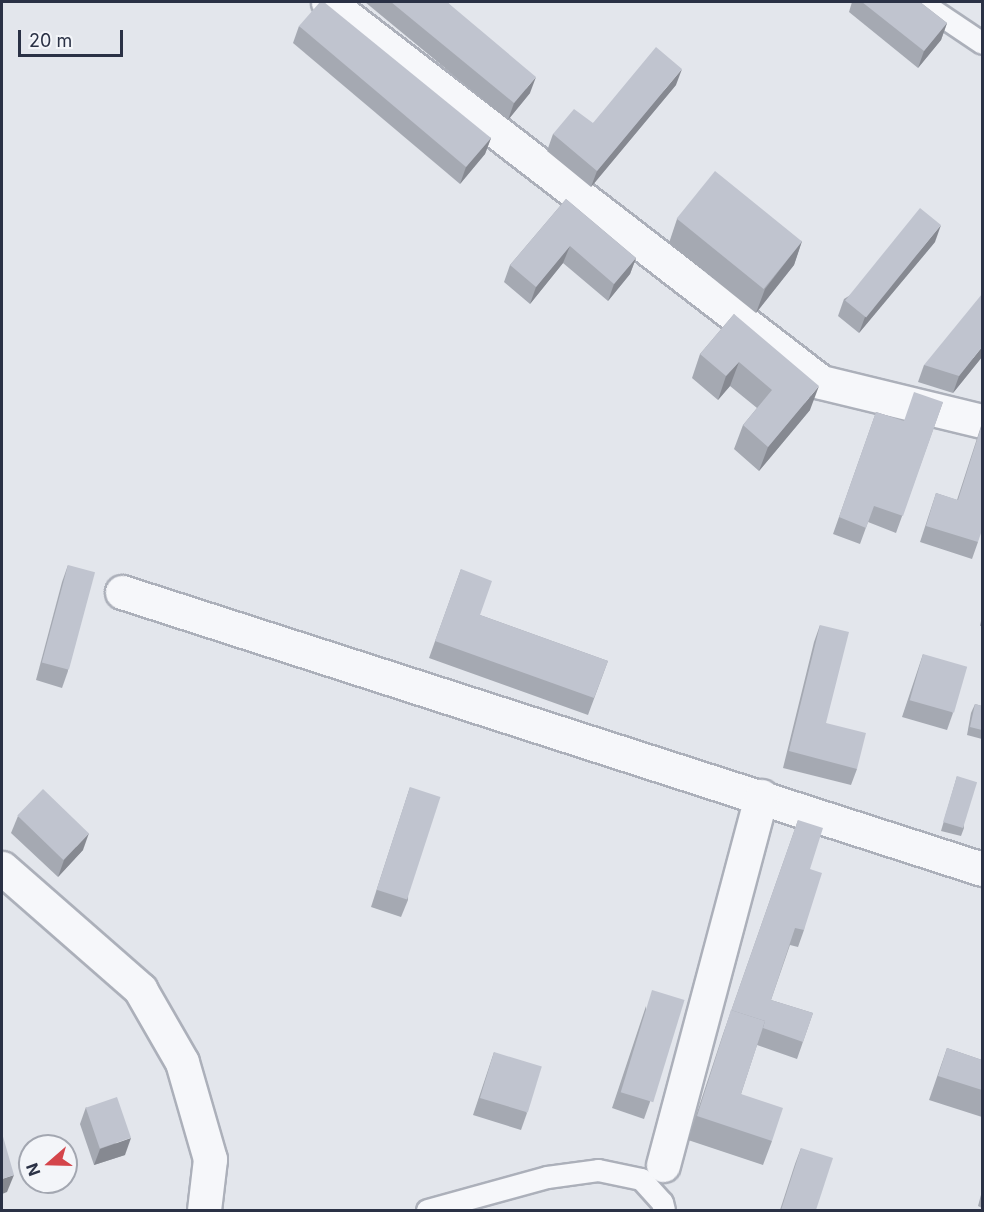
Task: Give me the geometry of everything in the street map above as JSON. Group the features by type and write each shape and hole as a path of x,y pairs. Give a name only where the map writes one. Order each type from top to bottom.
{"street":[{"path":"328,2 821,382 982,421"},
{"path":"122,592 982,869"},
{"path":"663,1165 761,796"},
{"path":"2,868 140,990 182,1062 210,1159 204,1210"}],"lane":[{"path":"921,2 982,43"},
{"path":"427,1210 548,1177 598,1170 641,1179 662,1202 664,1210"}],"building":[{"path":"320,2 324,2 491,138 466,167 299,26"},
{"path":"391,2 447,2 536,77 514,103"},
{"path":"862,2 920,2 947,23 924,51"},
{"path":"656,47 682,69 597,171 553,134 574,109 593,123"},
{"path":"715,171 802,241 764,289 677,218"},
{"path":"566,199 636,258 614,284 570,246 536,287 510,265"},
{"path":"920,208 941,225 866,317 845,300"},
{"path":"982,294 982,347 959,376 924,365"},
{"path":"734,314 819,386 768,447 743,425 772,390 739,362 726,376 700,354"},
{"path":"914,392 943,402 903,516 874,506 866,528 839,517 876,412 904,421"},
{"path":"982,424 982,530 978,542 926,526 936,493 958,500"},
{"path":"68,565 95,572 69,670 42,663"},
{"path":"461,569 492,581 480,615 608,661 594,698 435,641"},
{"path":"820,625 849,632 826,723 866,733 857,769 789,751"},
{"path":"923,654 967,667 954,713 910,700"},
{"path":"975,704 982,706 982,730 970,727"},
{"path":"957,776 977,782 963,828 943,822"},
{"path":"410,787 440,797 407,900 377,890"},
{"path":"43,789 89,833 63,860 17,816"},
{"path":"798,820 823,828 810,869 822,873 804,930 795,928 771,1000 813,1013 803,1042 763,1028 765,1021 731,1010"},
{"path":"652,990 685,1000 653,1102 621,1092"},
{"path":"731,1010 765,1021 741,1094 783,1108 772,1141 697,1116"},
{"path":"947,1048 982,1060 982,1090 938,1076"},
{"path":"494,1052 542,1067 528,1113 480,1098"},
{"path":"117,1097 131,1138 100,1148 86,1108"},
{"path":"2,1133 14,1175 2,1179"},
{"path":"801,1148 833,1158 816,1210 781,1210"}]}
